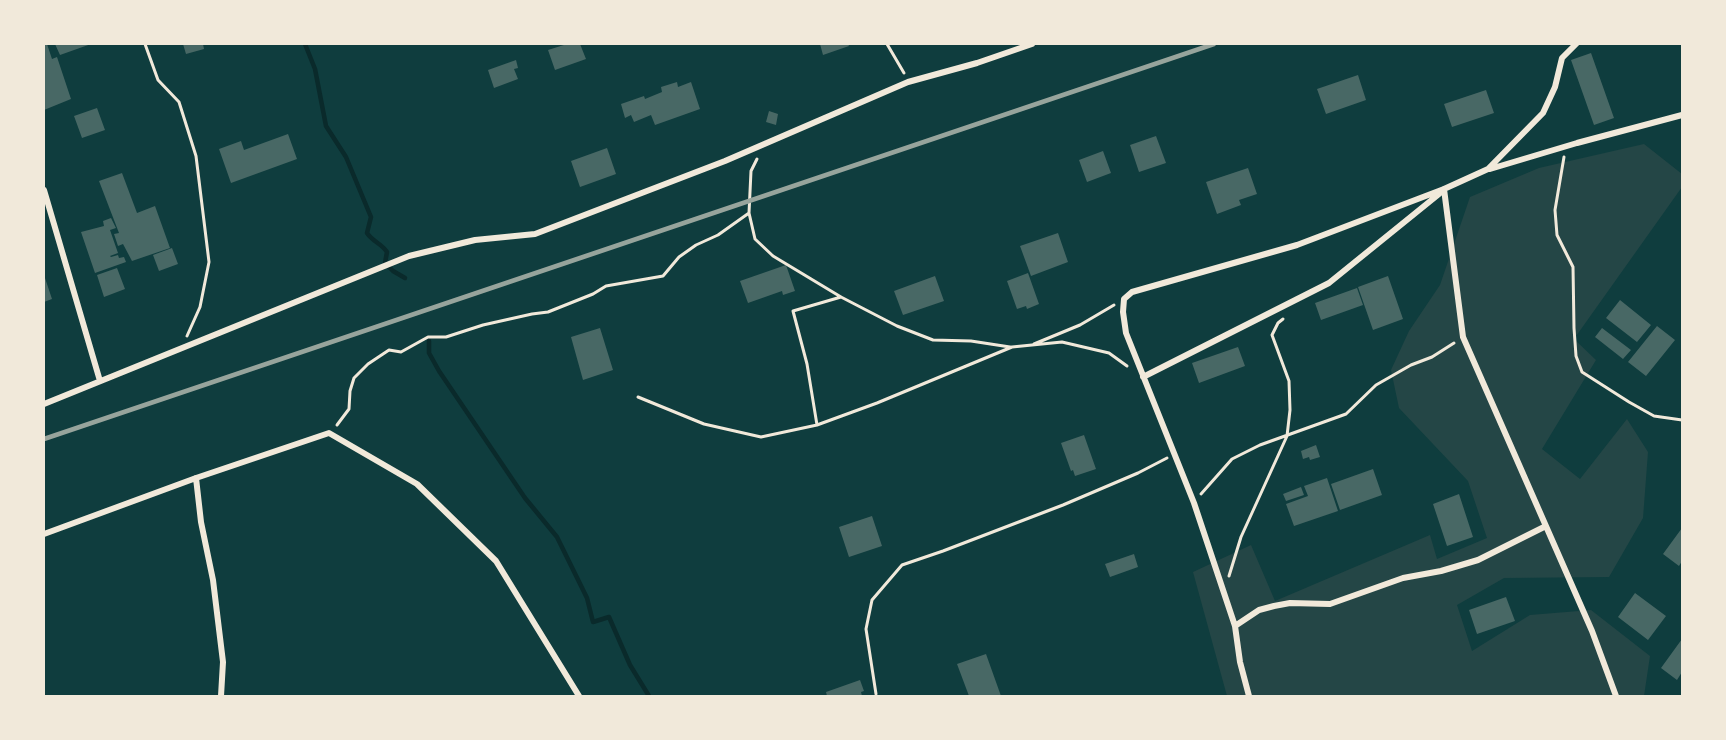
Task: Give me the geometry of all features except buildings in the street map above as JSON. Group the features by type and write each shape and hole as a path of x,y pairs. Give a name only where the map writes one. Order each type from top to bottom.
{"street":[{"path":"44,404 409,256 475,240 535,234 764,145 908,82 977,63 1032,44"},
{"path":"1488,169 1543,113 1555,87 1562,58 1576,44"},
{"path":"1249,696 1240,662 1235,626 1194,503 1126,333 1124,299 1132,292 1297,245 1444,189 1488,169 1683,115"},
{"path":"1444,189 1463,337 1592,631 1616,696"},
{"path":"1143,377 1329,283 1444,189"},
{"path":"44,190 100,381"},
{"path":"44,534 196,478 329,433 417,484 496,561 579,696"},
{"path":"196,478 201,522 213,580 223,662 221,696"},
{"path":"1235,626 1259,610 1290,603 1330,604 1403,578 1442,571 1478,560 1546,525"}],"path":[{"path":"146,44 158,80 179,102 196,156 204,210 209,262 200,307 181,348"},
{"path":"887,44 908,82"},
{"path":"764,145 752,171 749,213 755,239 773,256 841,297 897,326 933,340 971,341 1012,347 1062,342 1109,353 1143,377"},
{"path":"1566,146 1555,210 1557,235 1573,267 1576,356 1582,372 1654,416 1683,420"},
{"path":"329,433 349,409 350,391 354,378 368,364 389,350 401,352 428,337 446,337 483,325 548,312 593,294 606,286 663,276 679,257 696,245 718,235 749,213"},
{"path":"817,425 807,364 793,311 841,297"},
{"path":"1032,345 1080,325 1124,299"},
{"path":"1223,592 1241,537 1287,436 1290,410 1289,381 1272,335 1278,324 1288,315"},
{"path":"1194,503 1232,459 1260,445 1346,414 1376,385 1411,365 1432,357 1463,337"},
{"path":"638,397 704,424 761,437 817,425 877,403 1012,347"},
{"path":"876,694 866,629 872,600 902,564 944,551 1063,505 1174,455"}],"shaded area":[{"path":"1644,144 1682,174 1682,187 1574,339 1596,360 1542,449 1580,479 1627,419 1648,452 1643,518 1609,577 1504,578 1457,605 1472,651 1530,615 1591,610 1650,656 1644,696 1227,696 1193,572 1251,545 1275,601 1430,535 1437,559 1487,538 1468,481 1399,408 1391,370 1409,331 1440,285 1470,197 1539,168"}],"waterway":[{"path":"305,44 315,69 326,126 346,157 371,217 367,233 387,252 385,263 405,278"},
{"path":"429,341 429,353 439,371 525,498 557,537 587,598 593,622 609,617 630,665 649,696"}],"railway":[{"path":"44,439 1214,44"}]}
